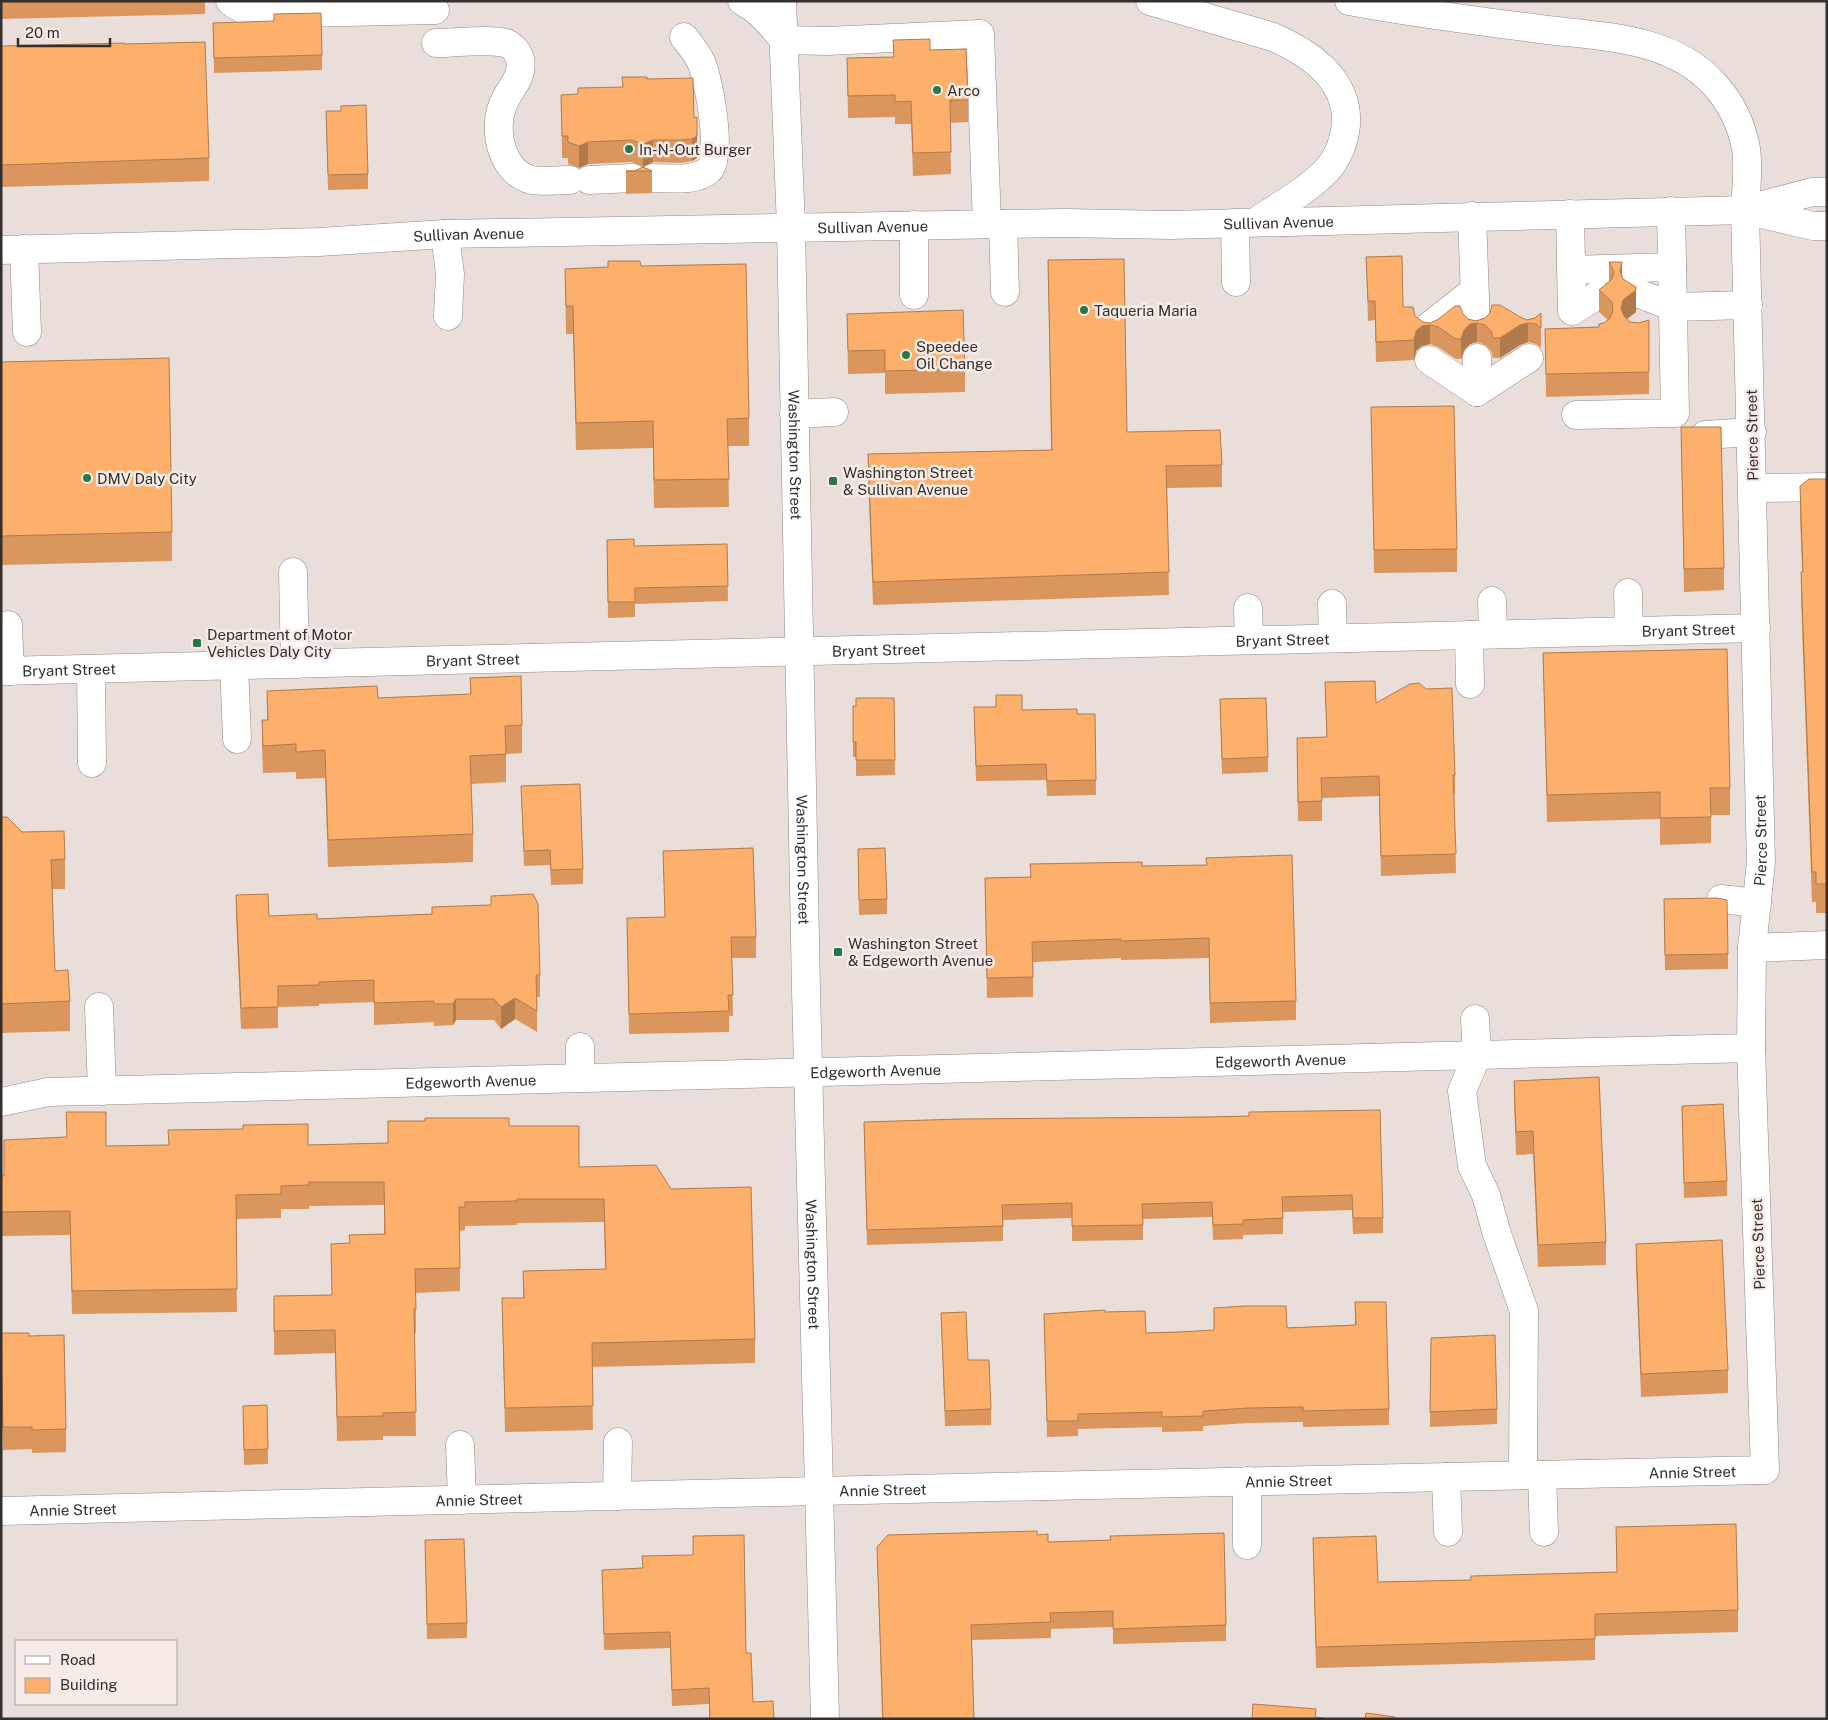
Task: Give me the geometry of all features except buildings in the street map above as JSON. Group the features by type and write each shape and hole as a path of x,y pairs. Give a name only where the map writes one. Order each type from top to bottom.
{"main road":[{"path":"230,1 236,7 247,12 259,14 435,10"},
{"path":"742,1 758,12 784,40 827,41 980,34 995,224 1005,292"},
{"name":"Washington Street","path":"782,1 791,227 808,1072 825,1719"},
{"path":"1150,1 1286,43 1318,62 1326,70 1339,90 1346,111 1345,132 1338,153 1325,172 1309,185 1245,222 1236,282"},
{"name":"Pierce Street","path":"1349,1 1419,14 1630,41 1675,54 1688,61 1723,94 1738,121 1743,135 1746,158 1745,210 1752,432 1761,862 1752,948 1751,1048 1765,1470"},
{"path":"436,43 493,42 509,45 515,49 521,63 519,77 505,99 499,120 498,132 504,154 516,171 530,179 540,181 697,176 710,168 716,153 705,72 698,56 684,37"},
{"name":"Sullivan Avenue","path":"1745,210 1812,192 1827,192"},
{"name":"Sullivan Avenue","path":"13,249 319,242 445,234 914,225 1083,223 1170,225 1745,210 1813,226 1827,226"},
{"path":"1576,415 1675,413 1671,211"},
{"path":"1570,214 1571,270 1582,318 1598,295"},
{"path":"1472,216 1474,291 1491,316"},
{"path":"914,225 914,295"},
{"path":"445,234 450,274 448,316"},
{"path":"13,249 27,332"},
{"path":"1571,270 1672,267"},
{"path":"1437,326 1474,291"},
{"path":"1635,292 1673,307 1748,305"},
{"path":"1644,326 1673,307"},
{"path":"1477,358 1477,392"},
{"path":"1477,392 1518,358"},
{"path":"1438,360 1477,392"},
{"path":"794,414 834,412"},
{"path":"1705,435 1752,432"},
{"path":"1753,488 1827,488"},
{"path":"293,572 295,664"},
{"path":"1628,593 1629,631"},
{"path":"1470,684 1481,635 1492,601"},
{"path":"1332,604 1334,638"},
{"path":"1248,608 1249,640"},
{"path":"6,671 8,625"},
{"name":"Bryant Street","path":"6,671 1756,628"},
{"path":"234,665 237,739"},
{"path":"91,669 92,763"},
{"path":"1721,899 1757,903"},
{"path":"1752,948 1827,945"},
{"path":"99,1007 102,1091"},
{"path":"1476,1019 1477,1055 1462,1091 1472,1166 1486,1195 1497,1234 1524,1311 1532,1475 1544,1532"},
{"path":"580,1048 580,1078"},
{"name":"Edgeworth Avenue","path":"1,1102 48,1092 1751,1048"},
{"path":"617,1496 618,1442"},
{"path":"460,1445 462,1500"},
{"name":"Annie Street","path":"1,1511 1765,1470"},
{"path":"1446,1477 1448,1532"},
{"path":"1247,1482 1247,1545"}],"place":[{"name":"Arco","path":"937,90"},
{"name":"In-N-Out Burger","path":"629,149"},
{"name":"Taqueria Maria","path":"1084,310"},
{"name":"Speedee Oil Change","path":"906,355"},
{"name":"DMV Daly City","path":"87,478"},
{"name":"Washington Street & Sullivan Avenue","path":"833,481"},
{"name":"Department of Motor Vehicles Daly City","path":"197,643"},
{"name":"Washington Street & Edgeworth Avenue","path":"838,952"}]}
